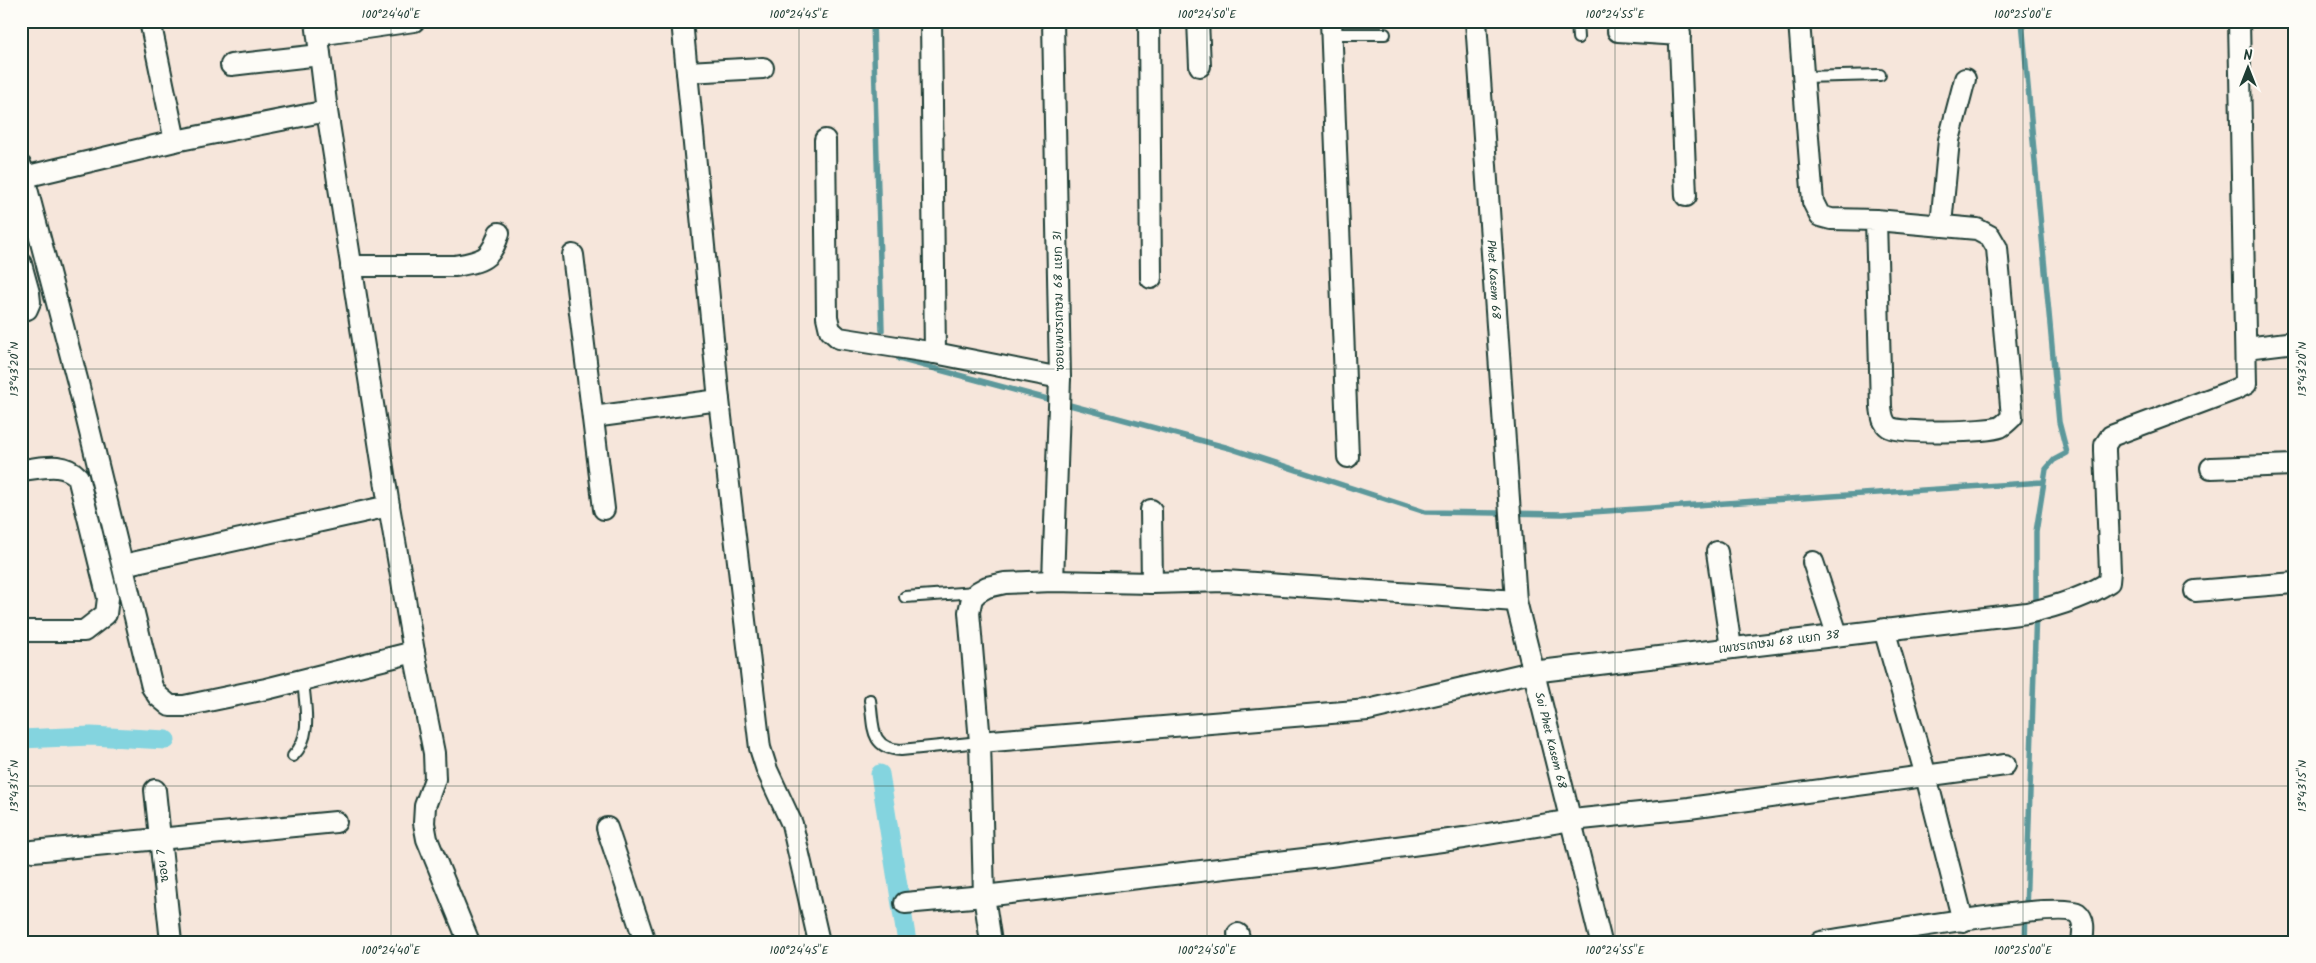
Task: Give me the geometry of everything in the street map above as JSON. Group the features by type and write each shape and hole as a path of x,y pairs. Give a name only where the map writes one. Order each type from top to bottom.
{"street":[{"path":"150,21 175,141"},
{"path":"414,21 317,28 326,111 389,506 436,769 436,779 425,806 424,823 427,839 469,942"},
{"path":"682,21 719,400 760,748 767,770 792,824 819,942"},
{"path":"932,21 935,353"},
{"name":"ซอยเพชรเกษม 68 แยก 31","path":"1053,21 1060,378 1053,581"},
{"path":"1149,21 1151,278"},
{"path":"1198,21 1200,66"},
{"name":"Phet Kasem 68","path":"1476,21 1512,538"},
{"path":"1799,21 1813,202 1820,216 1831,220 1876,220 1977,229 1990,236 1997,248 2012,417 2001,427 1948,432 1901,430 1890,428 1883,421 1881,407 1876,220"},
{"path":"2239,21 2246,348 2295,342"},
{"path":"1331,28 1348,458"},
{"path":"1618,31 1679,28 1686,196"},
{"path":"231,65 320,55"},
{"path":"687,72 763,68"},
{"path":"1941,225 1949,140 1965,78"},
{"path":"326,111 23,172 123,565 152,687 158,696 170,706 184,706 303,680 414,652"},
{"path":"825,140 827,316 830,330 839,338 935,353 1060,378"},
{"path":"351,266 455,266 469,263 484,258 494,249 499,233"},
{"path":"573,255 604,508"},
{"path":"21,264 30,302 27,309 21,311"},
{"name":"เพชรเกษม 68 แยก 38","path":"980,742 1368,710 1532,672 2049,608 2099,589 2109,582 2110,561 2105,451 2111,436 2243,386 2246,384 2246,348"},
{"path":"593,417 719,400"},
{"path":"2211,468 2295,465"},
{"path":"21,470 57,466 70,469 78,477 108,598 106,614 84,630 21,632"},
{"path":"123,565 389,506"},
{"path":"1151,510 1152,583"},
{"name":"Soi Phet Kasem 68","path":"1512,538 1516,601 1532,672 1572,820 1601,942"},
{"path":"1717,552 1731,648"},
{"path":"1813,562 1837,634"},
{"path":"991,942 984,896 980,742 969,612 972,598 978,592 987,587 1005,583 1053,581 1152,583 1225,581 1516,601"},
{"path":"2196,591 2295,583"},
{"path":"1884,629 1926,776 1963,920"},
{"path":"905,903 984,896 1455,840 1572,820 1689,808 2005,765"},
{"name":"ซอย 7","path":"155,790 171,942"},
{"path":"33,851 336,822"},
{"path":"607,828 645,942"},
{"path":"1822,942 1906,935 1963,920 2015,913 2068,909 2078,914 2084,924 2082,942"}],"lane":[{"path":"1577,21 1578,38"},
{"path":"1331,28 1385,34"},
{"path":"1803,77 1880,75"},
{"path":"905,597 978,592"},
{"path":"293,756 303,746 305,736 306,721 303,680"},
{"path":"870,700 874,733 881,746 888,750 980,742"}],"waterway":[{"path":"873,21 882,330"},
{"path":"2022,21 2059,422 2067,453 2054,460 2046,469 2036,532 2036,609 2025,942"},
{"path":"899,359 1229,448 1425,512 1562,514 2042,482"},
{"path":"21,739 91,736 166,740"},
{"path":"880,774 907,942"}]}
